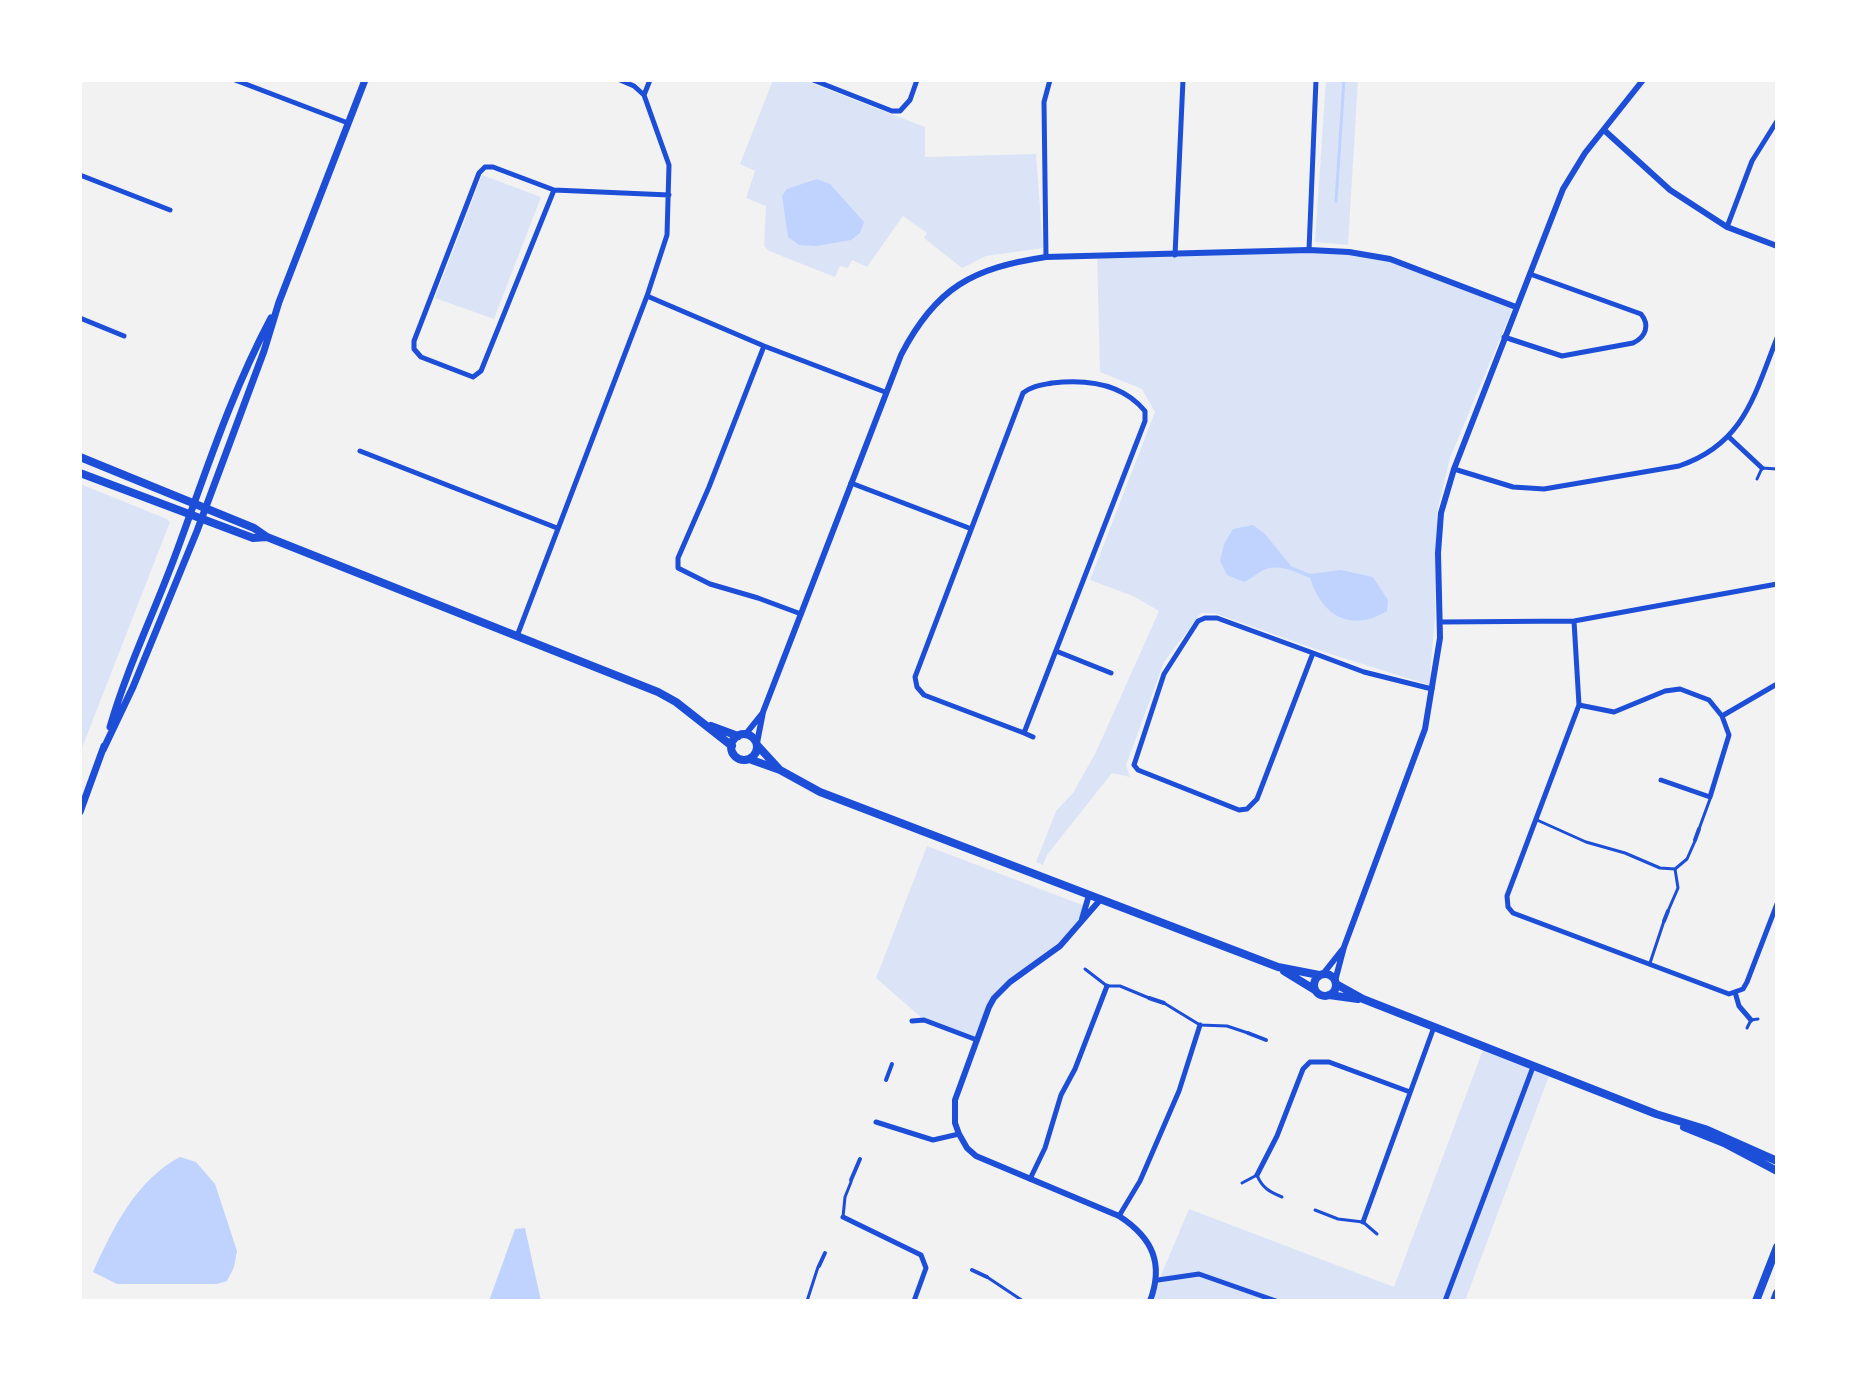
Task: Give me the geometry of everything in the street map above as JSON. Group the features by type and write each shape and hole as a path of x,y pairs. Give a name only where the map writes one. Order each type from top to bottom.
{"main road":[{"path":"80,812 121,690 157,604 229,406 279,302 365,80"},
{"path":"103,750 133,687 201,519 264,351 279,302"},
{"path":"80,457 205,507 254,528 267,537 658,692 676,702 732,746 737,757 780,770 820,792 1278,967 1321,995 1363,999"},
{"path":"80,473 253,538 267,537"},
{"path":"703,723 752,737 780,770"},
{"path":"732,746 742,736"},
{"path":"749,759 755,753 757,744"},
{"path":"1278,967 1330,975 1336,983 1363,999 1656,1114 1724,1143 1777,1171"},
{"path":"1315,990 1314,981 1321,974"},
{"path":"1329,995 1336,983"},
{"path":"1656,1114 1705,1129 1777,1161"},
{"path":"1756,1301 1777,1247"},
{"path":"1774,1301 1777,1293"}],"street":[{"path":"235,80 349,124"},
{"path":"517,636 647,296 667,235 669,165 644,95 620,80"},
{"path":"644,95 650,80"},
{"path":"813,80 892,111 900,111 910,100 917,80"},
{"path":"1046,257 1044,102 1050,80"},
{"path":"1175,256 1183,80"},
{"path":"1309,250 1316,80"},
{"path":"1336,983 1344,947 1421,742 1433,689 1441,622 1438,553 1441,513 1454,469 1568,179 1643,80"},
{"path":"1727,227 1752,161 1777,121"},
{"path":"1604,130 1670,190 1727,227 1777,246"},
{"path":"554,190 481,371 473,377 421,357 414,349 414,341 479,173 485,167 493,167 554,190 669,195"},
{"path":"80,175 170,210"},
{"path":"757,744 763,712 885,392 913,332 930,309 953,288 992,268 1046,257 1175,256 1309,250 1349,252 1390,259 1516,307"},
{"path":"1504,337 1562,356 1633,343 1643,337 1646,325 1641,314 1530,273"},
{"path":"647,296 764,346 885,392"},
{"path":"80,318 124,336"},
{"path":"1454,469 1513,487 1544,489 1679,466 1710,454 1730,438 1748,408 1777,338"},
{"path":"764,346 678,558 678,568 710,584 801,614"},
{"path":"1024,733 1145,421 1145,411 1129,395 1092,382 1071,381 1027,389 1023,393 969,528 915,677 917,687 924,695 1033,737"},
{"path":"1730,438 1762,468"},
{"path":"360,451 557,528"},
{"path":"851,483 969,528"},
{"path":"1441,622 1574,621 1777,584"},
{"path":"1313,653 1253,806 1239,810 1138,770 1134,765 1164,674 1198,621 1205,618 1217,618 1313,653 1364,672 1433,689"},
{"path":"1574,621 1579,705 1507,896 1508,907 1513,913 1722,992 1735,992 1743,989 1747,982 1777,904"},
{"path":"1056,651 1111,673"},
{"path":"1722,716 1777,684"},
{"path":"1579,705 1614,712 1665,691 1680,689 1709,700 1722,716 1729,735 1710,797 1661,780"},
{"path":"742,736 763,712"},
{"path":"1695,840 1699,829"},
{"path":"1082,919 1089,895"},
{"path":"1100,900 1060,946 1002,989 989,1007 955,1100 955,1123 967,1148 976,1156 1119,1216 1133,1225 1152,1253 1158,1280 1150,1301"},
{"path":"1664,921 1668,911"},
{"path":"1321,974 1344,947"},
{"path":"1030,1179 1045,1148 1061,1095 1075,1069 1107,986"},
{"path":"1735,992 1739,1006 1754,1019"},
{"path":"1149,998 1164,1003"},
{"path":"912,1021 924,1020 977,1040"},
{"path":"1119,1216 1140,1181 1179,1091 1200,1025"},
{"path":"1363,1222 1434,1027"},
{"path":"1248,1033 1266,1040"},
{"path":"1257,1175 1277,1136 1303,1069 1310,1062 1329,1062 1410,1092"},
{"path":"886,1080 892,1064"},
{"path":"1445,1301 1533,1067"},
{"path":"876,1122 933,1140 959,1134"},
{"path":"851,1180 860,1159"},
{"path":"843,1217 917,1250 926,1268 914,1301"},
{"path":"819,1266 825,1253"},
{"path":"972,1270 987,1277"},
{"path":"1158,1280 1199,1274 1276,1301"}],"lane":[{"path":"1757,479 1762,468 1777,469"},
{"path":"1699,829 1710,797"},
{"path":"1537,820 1586,842 1625,853 1660,868 1675,869 1687,859 1695,840"},
{"path":"1668,911 1678,888 1675,869"},
{"path":"1650,963 1664,921"},
{"path":"1085,969 1107,986 1120,986 1149,998"},
{"path":"1164,1003 1200,1025 1227,1026 1248,1033"},
{"path":"1747,1028 1754,1019"},
{"path":"1242,1183 1249,1182 1257,1175 1260,1184 1282,1197"},
{"path":"843,1217 851,1180"},
{"path":"1315,1210 1338,1219 1363,1222 1377,1234"},
{"path":"807,1301 819,1266"},
{"path":"987,1277 1023,1301"}],"shaded area":[{"path":"773,80 803,80 925,127 925,157 1036,154 1043,248 986,256 962,268 924,238 927,233 903,216 867,267 852,260 848,268 840,266 835,277 769,251 764,246 766,206 746,198 755,171 740,164"},
{"path":"1326,80 1358,80 1348,245 1315,242"},
{"path":"482,175 541,197 494,319 435,298"},
{"path":"1308,250 1394,260 1514,305 1450,458 1437,512 1435,617 1429,685 1214,613 1201,613 1164,662 1126,765 1130,777 1112,773 1047,855 1043,865 1036,862 1056,811 1073,793 1096,752 1159,611 1133,596 1090,580 1155,412 1142,389 1100,372 1097,255"},
{"path":"80,484 170,522 80,753"},
{"path":"927,846 1085,906 1082,919 1060,946 994,998 977,1040 924,1020 876,978"},
{"path":"1484,1047 1550,1073 1465,1301 1150,1301 1189,1209 1394,1287"}],"water":[{"path":"817,179 830,184 864,222 860,233 851,240 816,246 799,245 788,237 782,196 787,189"},
{"path":"1253,525 1265,534 1291,566 1310,574 1341,570 1373,577 1388,600 1387,611 1361,620 1340,617 1322,602 1310,578 1283,568 1266,569 1244,582 1227,575 1220,561 1224,544 1233,529"},
{"path":"180,1157 196,1162 215,1184 237,1251 227,1281 217,1284 117,1284 93,1272 118,1222 138,1192 164,1167"},
{"path":"525,1228 541,1301 489,1301 515,1229"}],"waterway":[{"path":"1336,201 1344,80"}]}
